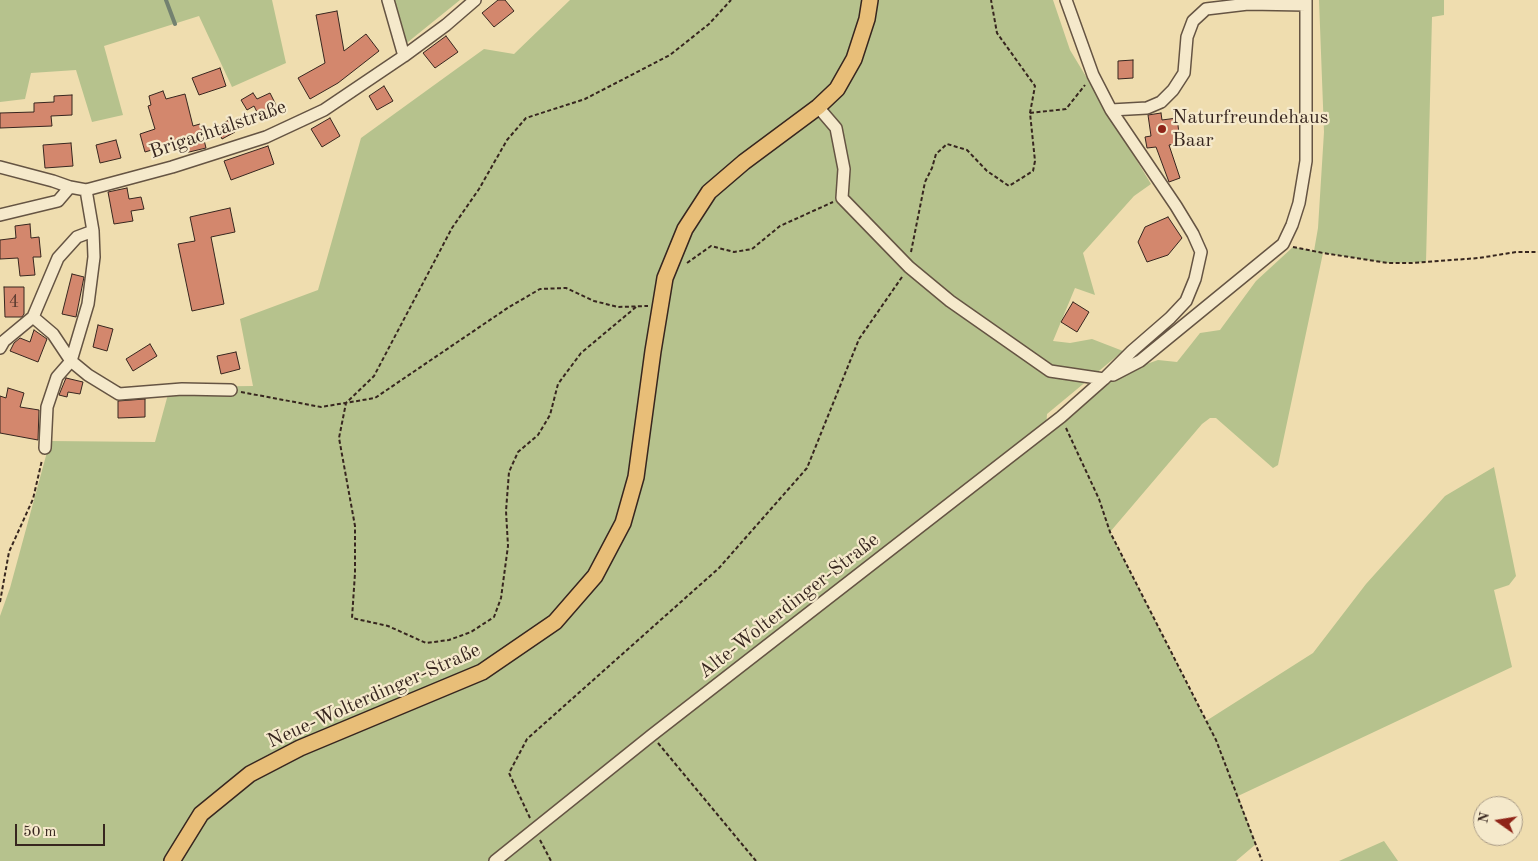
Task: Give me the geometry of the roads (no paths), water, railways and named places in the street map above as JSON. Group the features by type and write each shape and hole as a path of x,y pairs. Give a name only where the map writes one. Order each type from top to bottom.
{"main road":[{"name":"Neue-Wolterdinger-Straße","path":"172,861 201,814 250,774 300,748 482,672 554,622 595,576 623,523 636,477 664,278 685,229 709,192 744,162 818,107 837,89 854,59 868,19 870,0"}],"street":[{"path":"388,0 404,56"},
{"name":"Brigachtalstraße","path":"0,167 86,190 172,167 266,137 324,110 404,56 446,25 475,0"},
{"name":"Alte-Wolterdinger-Straße","path":"495,861 652,735 1061,417 1170,318 1186,301 1195,279 1201,252 1193,234 1176,206 1111,110 1093,75 1066,0"},
{"path":"1111,110 1148,108 1161,102 1173,90 1184,73 1187,37 1193,21 1206,9 1248,4 1306,2"},
{"name":"Alte-Wolterdinger-Straße","path":"1104,379 1140,361 1284,244 1299,203 1306,161 1306,2"},
{"path":"818,107 836,128 844,169 842,198 908,267 950,301 1050,371 1104,379"},
{"path":"0,215 58,201 70,187"},
{"path":"45,448 48,407 56,377 71,361 88,304 94,257 93,231 86,190"},
{"path":"0,348 4,340 33,317 58,258 77,237 93,231"},
{"path":"33,317 52,334 71,361 88,375 118,394 182,389 231,390"}],"waterway":[{"path":"166,0 175,24"}],"place":[{"name":"Naturfreundehaus Baar","path":"1162,129"}]}
